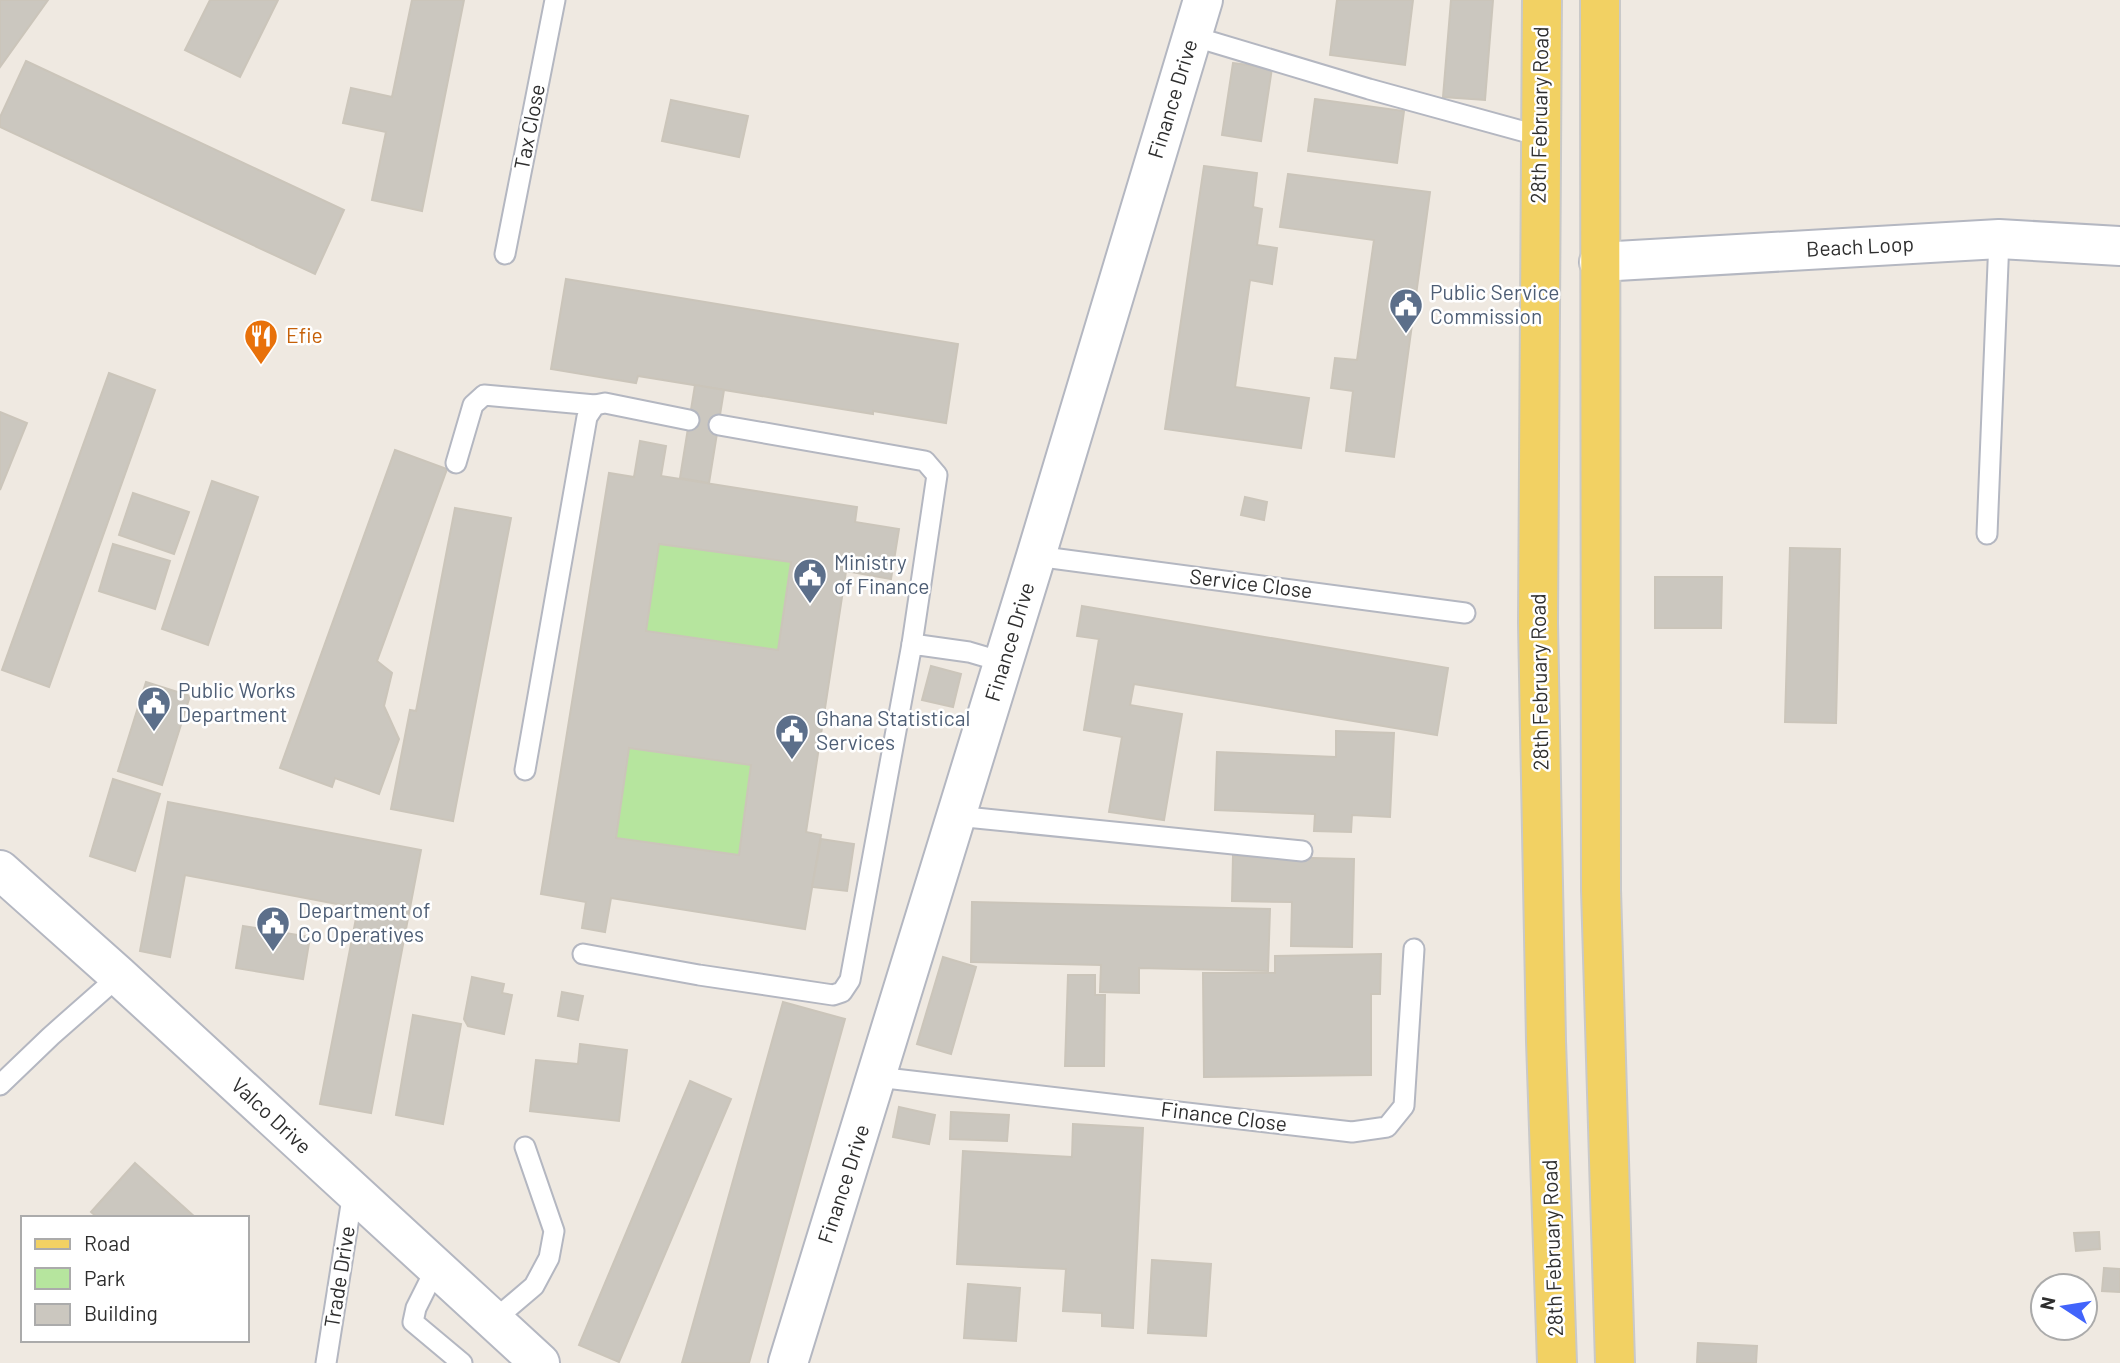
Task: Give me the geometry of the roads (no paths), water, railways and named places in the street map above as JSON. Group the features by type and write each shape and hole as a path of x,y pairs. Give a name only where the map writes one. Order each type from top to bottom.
{"main road":[{"name":"28th February Road","path":"1542,0 1538,623 1546,1041 1557,1363"},
{"path":"1600,0 1601,890 1615,1363"}],"street":[{"name":"Finance Drive","path":"788,1363 1036,556 1203,0"},
{"name":"Beach Loop","path":"1599,262 1999,239 2120,246"},
{"name":"Valco Drive","path":"0,870 540,1363"}],"lane":[{"name":"Tax Close","path":"505,254 555,0"},
{"path":"1192,36 1540,136"},
{"path":"1987,534 1999,239"},
{"path":"456,463 473,405 484,395 595,405 605,403 689,420"},
{"path":"524,770 587,417 595,405"},
{"path":"583,954 833,995 842,992 850,981 912,644 937,475 925,461 719,425"},
{"name":"Service Close","path":"1036,556 1465,613"},
{"path":"912,644 969,652 1003,662"},
{"path":"956,816 1302,851"},
{"name":"Finance Close","path":"877,1077 1352,1132 1387,1127 1404,1106 1415,949"},
{"path":"0,1085 119,976"},
{"path":"494,1320 534,1286 549,1258 554,1231 525,1147"},
{"name":"Trade Drive","path":"326,1363 353,1192"},
{"path":"436,1268 416,1308 414,1322 462,1363"}],"place":[{"name":"Public Service Commission","path":"1406,335"},
{"name":"Efie","path":"261,366"},
{"name":"Ministry of Finance","path":"810,605"},
{"name":"Public Works Department","path":"154,733"},
{"name":"Ghana Statistical Services","path":"792,761"},
{"name":"Department of Co Operatives","path":"273,953"}]}
